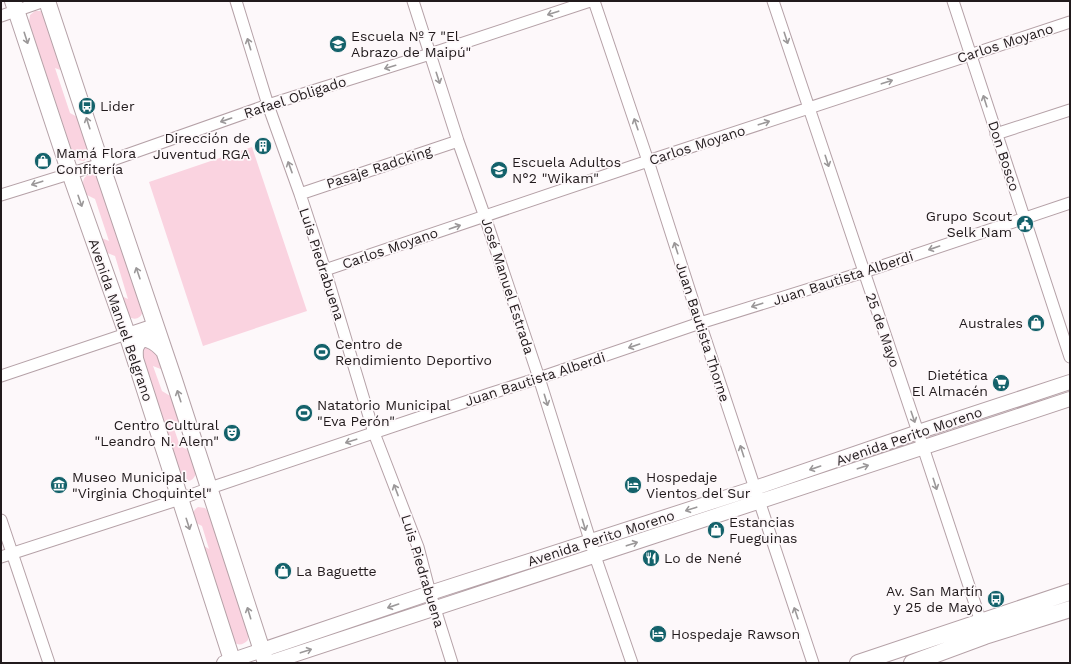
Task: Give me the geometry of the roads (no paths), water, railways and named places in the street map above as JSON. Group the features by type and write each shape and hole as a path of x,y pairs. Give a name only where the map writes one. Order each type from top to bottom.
{"main road":[{"path":"48,1 101,164 156,324 265,659"},
{"name":"Avenida Manuel Belgrano","path":"15,6 70,173 127,334 230,662"},
{"path":"135,359 136,346 143,340 152,340 164,351"},
{"path":"912,663 983,629 1070,592"},
{"path":"858,663 898,650 1070,609"}],"street":[{"path":"1,16 15,6 44,1"},
{"name":"Luis Piedrabuena","path":"236,1 268,105 325,270 374,433 418,547 434,608 452,663"},
{"name":"José Manuel Estrada","path":"413,1 458,141 539,378 594,556 632,663"},
{"name":"Rafael Obligado","path":"1,195 101,164 268,105 430,54 590,1"},
{"name":"Juan Bautista Thorne","path":"594,1 813,663"},
{"name":"25 de Mayo","path":"773,1 983,629"},
{"name":"Don Bosco","path":"953,1 1070,357"},
{"name":"Carlos Moyano","path":"325,270 648,161 1070,22"},
{"path":"996,134 1070,110"},
{"name":"Pasaje Radcking","path":"300,194 458,141"},
{"name":"Juan Bautista Alberdi","path":"1,557 180,499 700,323 864,272 1070,203"},
{"path":"1,376 156,324"},
{"name":"Avenida Perito Moreno","path":"265,659 430,594 755,488 1070,382"},
{"name":"Avenida Perito Moreno","path":"230,662 265,659 434,608 1070,399"},
{"path":"1,520 49,663"}],"place":[{"name":"Escuela Nº 7 \"El Abrazo de Maipú\"","path":"338,44"},
{"name":"Lider","path":"87,106"},
{"name":"Dirección de Juventud RGA","path":"263,146"},
{"name":"Mamá Flora Confitería","path":"43,161"},
{"name":"Escuela Adultos N°2 \"Wikam\"","path":"499,170"},
{"name":"Grupo Scout Selk Nam","path":"1025,224"},
{"name":"Australes","path":"1036,323"},
{"name":"Centro de Rendimiento Deportivo","path":"322,352"},
{"name":"Dietética El Almacén","path":"1001,383"},
{"name":"Natatorio Municipal \"Eva Perón\"","path":"304,413"},
{"name":"Centro Cultural \"Leandro N. Alem\"","path":"232,433"},
{"name":"Museo Municipal \"Virginia Choquintel\"","path":"59,485"},
{"name":"Hospedaje Vientos del Sur","path":"633,485"},
{"name":"Estancias Fueguinas","path":"716,530"},
{"name":"Lo de Nené","path":"651,558"},
{"name":"La Baguette","path":"283,571"},
{"name":"Av. San Martín y 25 de Mayo","path":"996,599"},
{"name":"Hospedaje Rawson","path":"658,634"}]}
